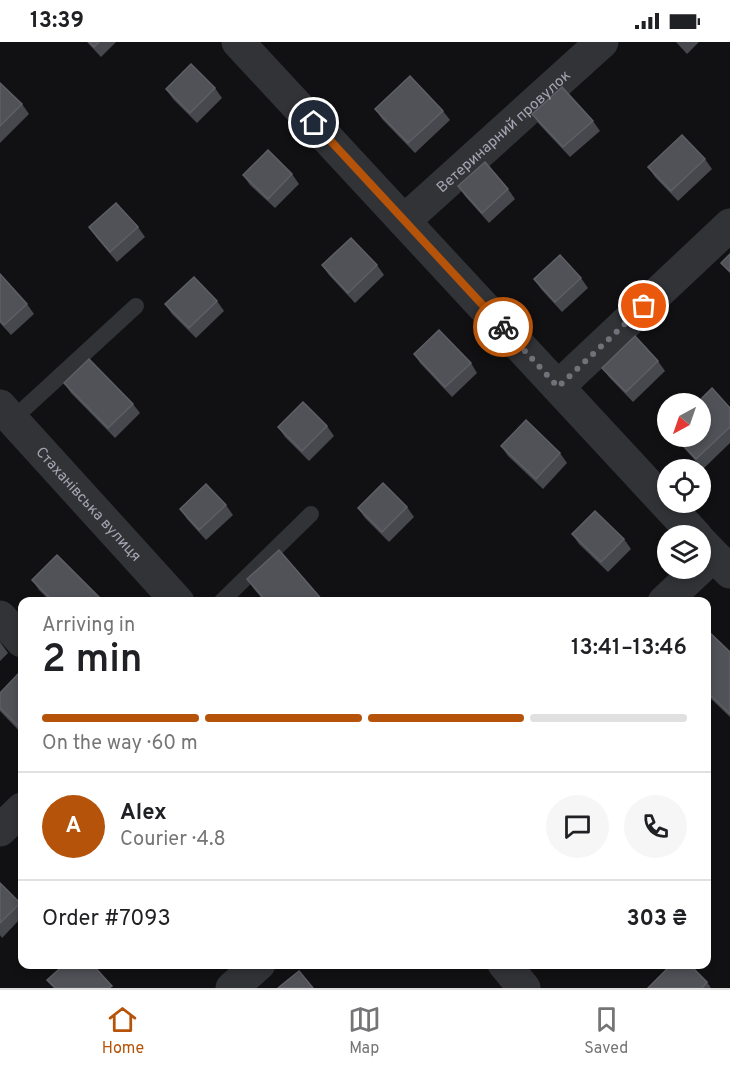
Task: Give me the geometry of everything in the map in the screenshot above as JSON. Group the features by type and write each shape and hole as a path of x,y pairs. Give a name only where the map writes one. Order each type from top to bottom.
{"street":[{"path":"238,42 683,525"},
{"name":"Ветеринарний провулок","path":"404,221 602,42"},
{"path":"558,387 730,225"},
{"name":"Стаханівська вулиця","path":"6,413 173,597"},
{"path":"669,597 687,579"},
{"path":"0,617 18,637"},
{"path":"0,830 18,813"},
{"path":"232,988 253,969"},
{"path":"508,969 524,988"}],"lane":[{"path":"6,413 136,306"},
{"path":"226,597 310,514"}],"building":[{"path":"89,42 99,42 94,47"},
{"path":"191,64 215,88 190,113 166,89"},
{"path":"410,76 443,111 408,143 375,109"},
{"path":"0,83 22,104 0,126"},
{"path":"562,87 593,121 563,147 532,114"},
{"path":"682,135 705,159 671,191 648,167"},
{"path":"268,150 292,174 268,199 243,175"},
{"path":"485,162 508,189 482,213 458,186"},
{"path":"116,203 138,227 110,252 89,227"},
{"path":"351,238 377,265 348,293 322,265"},
{"path":"730,254 730,272 721,263"},
{"path":"560,255 581,278 555,302 534,279"},
{"path":"0,274 27,304 4,325 0,320"},
{"path":"194,277 217,301 189,328 165,304"},
{"path":"439,330 471,363 445,387 414,354"},
{"path":"635,336 658,361 626,392 602,368"},
{"path":"89,359 133,404 108,428 64,383"},
{"path":"712,388 730,408 730,427 711,445 711,393 707,393"},
{"path":"303,402 327,426 302,451 278,427"},
{"path":"526,420 560,453 536,479 501,446"},
{"path":"685,447 709,447 696,459"},
{"path":"383,483 407,507 382,532 358,508"},
{"path":"206,484 226,505 199,530 180,509"},
{"path":"595,511 624,539 601,562 572,534"},
{"path":"279,550 320,597 263,597 247,579"},
{"path":"57,555 99,597 49,597 32,580"},
{"path":"711,634 730,652 730,714 711,696"},
{"path":"18,674 18,726 0,708 0,693"},
{"path":"0,883 18,901 18,905 0,923"},
{"path":"59,969 97,969 112,986 109,988 55,988 47,980"},
{"path":"667,969 694,969 707,982 702,988 648,988"},
{"path":"299,971 313,988 278,988"}],"way so far":[{"path":"503,327 558,387 644,306"}],"route":[{"path":"314,123 503,327"}]}
